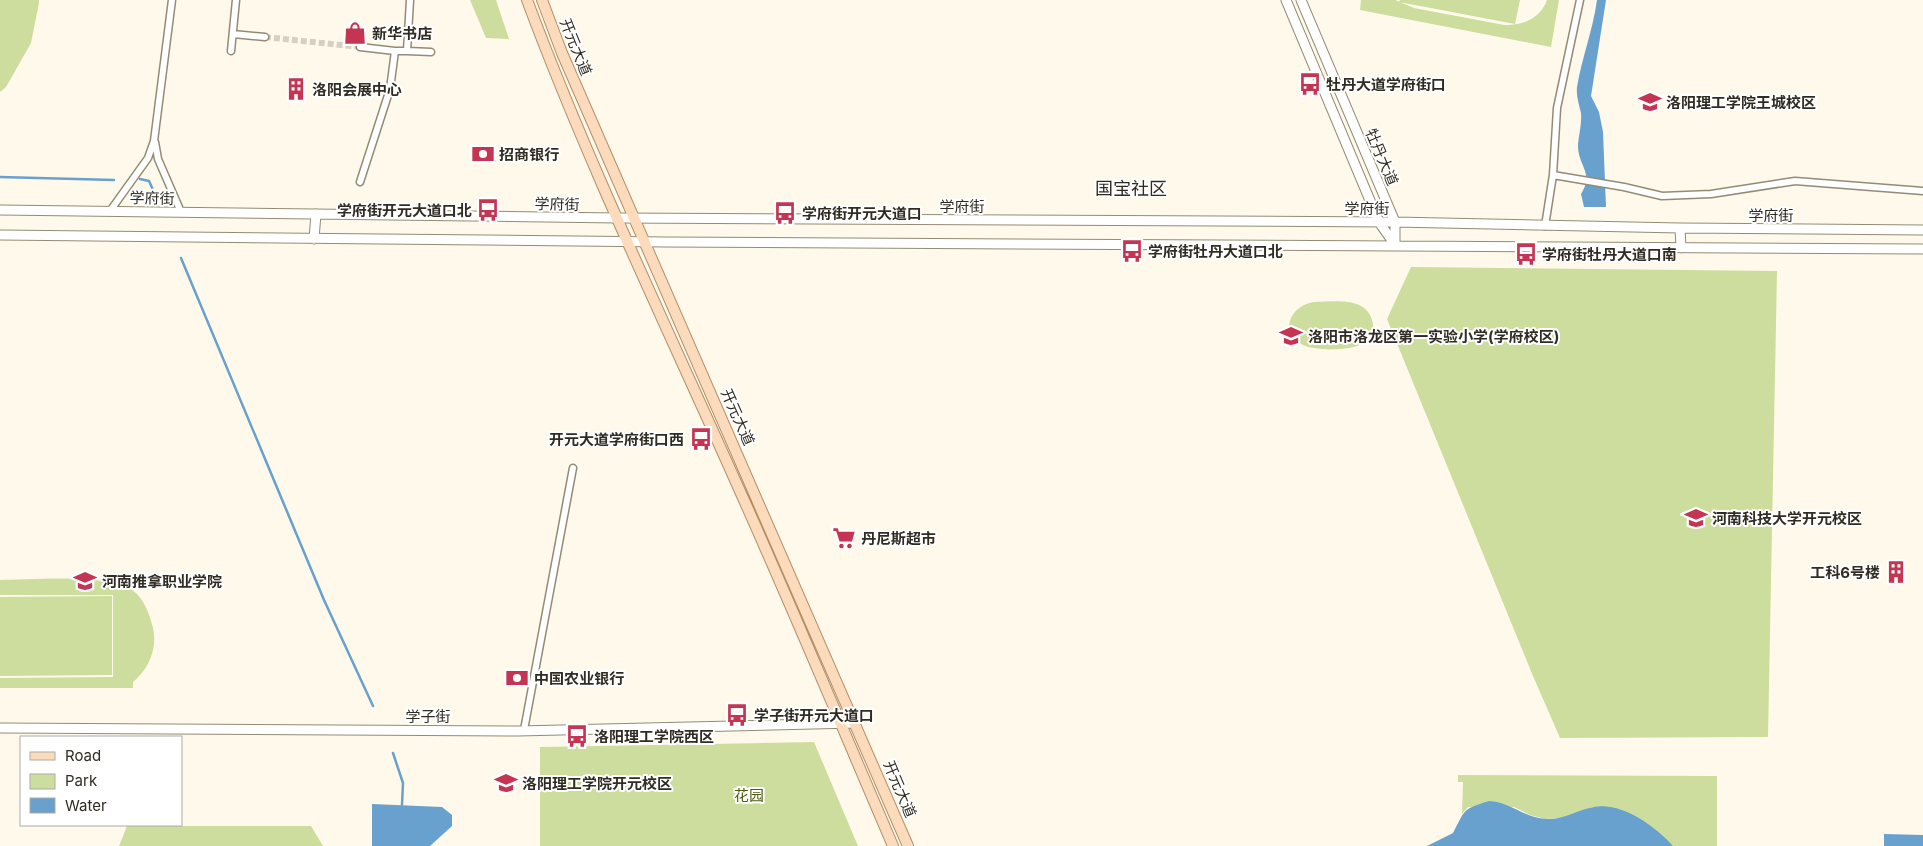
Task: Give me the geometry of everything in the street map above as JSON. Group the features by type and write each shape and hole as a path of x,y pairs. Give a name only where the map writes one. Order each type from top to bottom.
{"main road":[{"name":"开元大道","path":"527,0 549,58 627,241 740,490 893,846"},
{"name":"开元大道","path":"542,0 562,53 908,846"},
{"name":"牡丹大道","path":"1286,0 1379,222 1395,246"},
{"name":"牡丹大道","path":"1300,0 1395,222 1395,246"},
{"name":"学府街","path":"0,210 618,218 1395,222 1546,226 1923,230"},
{"path":"314,239 316,214"},
{"path":"1680,228 1681,248"},
{"path":"0,235 644,242 1923,249"},
{"name":"学子街","path":"0,726 523,729 854,722"}],"street":[{"path":"110,211 148,158 154,141 172,0"},
{"path":"231,51 236,0"},
{"path":"407,52 410,0"},
{"path":"1546,226 1553,175 1557,108 1580,0"},
{"path":"233,34 265,37"},
{"path":"360,47 407,52 431,52"},
{"path":"360,182 390,89 395,51"},
{"path":"154,141 158,159 181,212"},
{"path":"1553,175 1662,196 1711,194 1795,181 1923,191"},
{"path":"523,729 573,468"}],"green space":[{"path":"0,0 39,0 39,3 31,43 6,87 0,92"},
{"path":"470,0 496,0 509,39 486,38"},
{"path":"1361,0 1395,0 1414,8 1504,25 1518,24 1530,20 1540,12 1547,0 1559,0 1551,47 1360,10"},
{"path":"1400,0 1520,0 1515,24 1399,2"},
{"path":"1411,267 1777,271 1768,737 1560,738 1387,319"},
{"path":"1339,301 1363,307 1373,322 1370,338 1365,343 1357,346 1337,349 1307,347 1301,344 1294,339 1290,332 1291,319 1300,308 1315,302"},
{"path":"0,580 93,580 127,587 137,594 149,615 153,628 154,644 147,665 133,682 133,688 0,688 0,678 113,677 113,595 0,595"},
{"path":"112,596 112,675 0,676 0,597"},
{"name":"花园","path":"814,742 858,846 540,846 540,747"},
{"path":"1458,775 1717,776 1717,846 1673,846 1639,819 1592,807 1563,818 1545,819 1530,815 1514,807 1468,807 1462,814 1463,782 1458,782"},
{"path":"127,826 311,826 323,846 119,846"}],"water":[{"path":"1597,0 1606,0 1591,96 1599,112 1603,132 1606,207 1584,207 1581,194 1585,186 1586,174 1578,152 1581,113 1577,97 1577,87"},
{"path":"1489,801 1504,804 1531,816 1546,819 1559,818 1594,807 1616,808 1637,817 1666,838 1673,846 1427,846 1453,833 1465,811 1473,806"},
{"path":"372,804 442,807 452,815 452,826 430,846 372,846"},
{"path":"1884,834 1923,835 1923,846 1884,846"}],"waterway":[{"path":"0,177 114,180"},
{"path":"140,179 149,181 154,192"},
{"path":"181,258 324,600 373,706"},
{"path":"393,753 403,783 402,805"}],"tunnel":[{"path":"265,37 360,47"}],"place":[{"name":"新华书店","path":"355,33"},
{"name":"牡丹大道学府街口","path":"1310,84"},
{"name":"洛阳会展中心","path":"296,89"},
{"name":"洛阳理工学院王城校区","path":"1650,102"},
{"name":"招商银行","path":"483,154"},
{"name":"学府街开元大道口北","path":"488,210"},
{"name":"学府街开元大道口","path":"785,213"},
{"name":"学府街牡丹大道口北","path":"1132,251"},
{"name":"学府街牡丹大道口南","path":"1526,254"},
{"name":"洛阳市洛龙区第一实验小学(学府校区)","path":"1291,336"},
{"name":"开元大道学府街口西","path":"701,439"},
{"name":"河南科技大学开元校区","path":"1696,518"},
{"name":"丹尼斯超市","path":"844,538"},
{"name":"工科6号楼","path":"1896,572"},
{"name":"河南推拿职业学院","path":"85,581"},
{"name":"中国农业银行","path":"517,678"},
{"name":"学子街开元大道口","path":"737,715"},
{"name":"洛阳理工学院西区","path":"577,736"},
{"name":"洛阳理工学院开元校区","path":"506,783"}],"district":[{"name":"国宝社区","path":"1131,188"}]}
